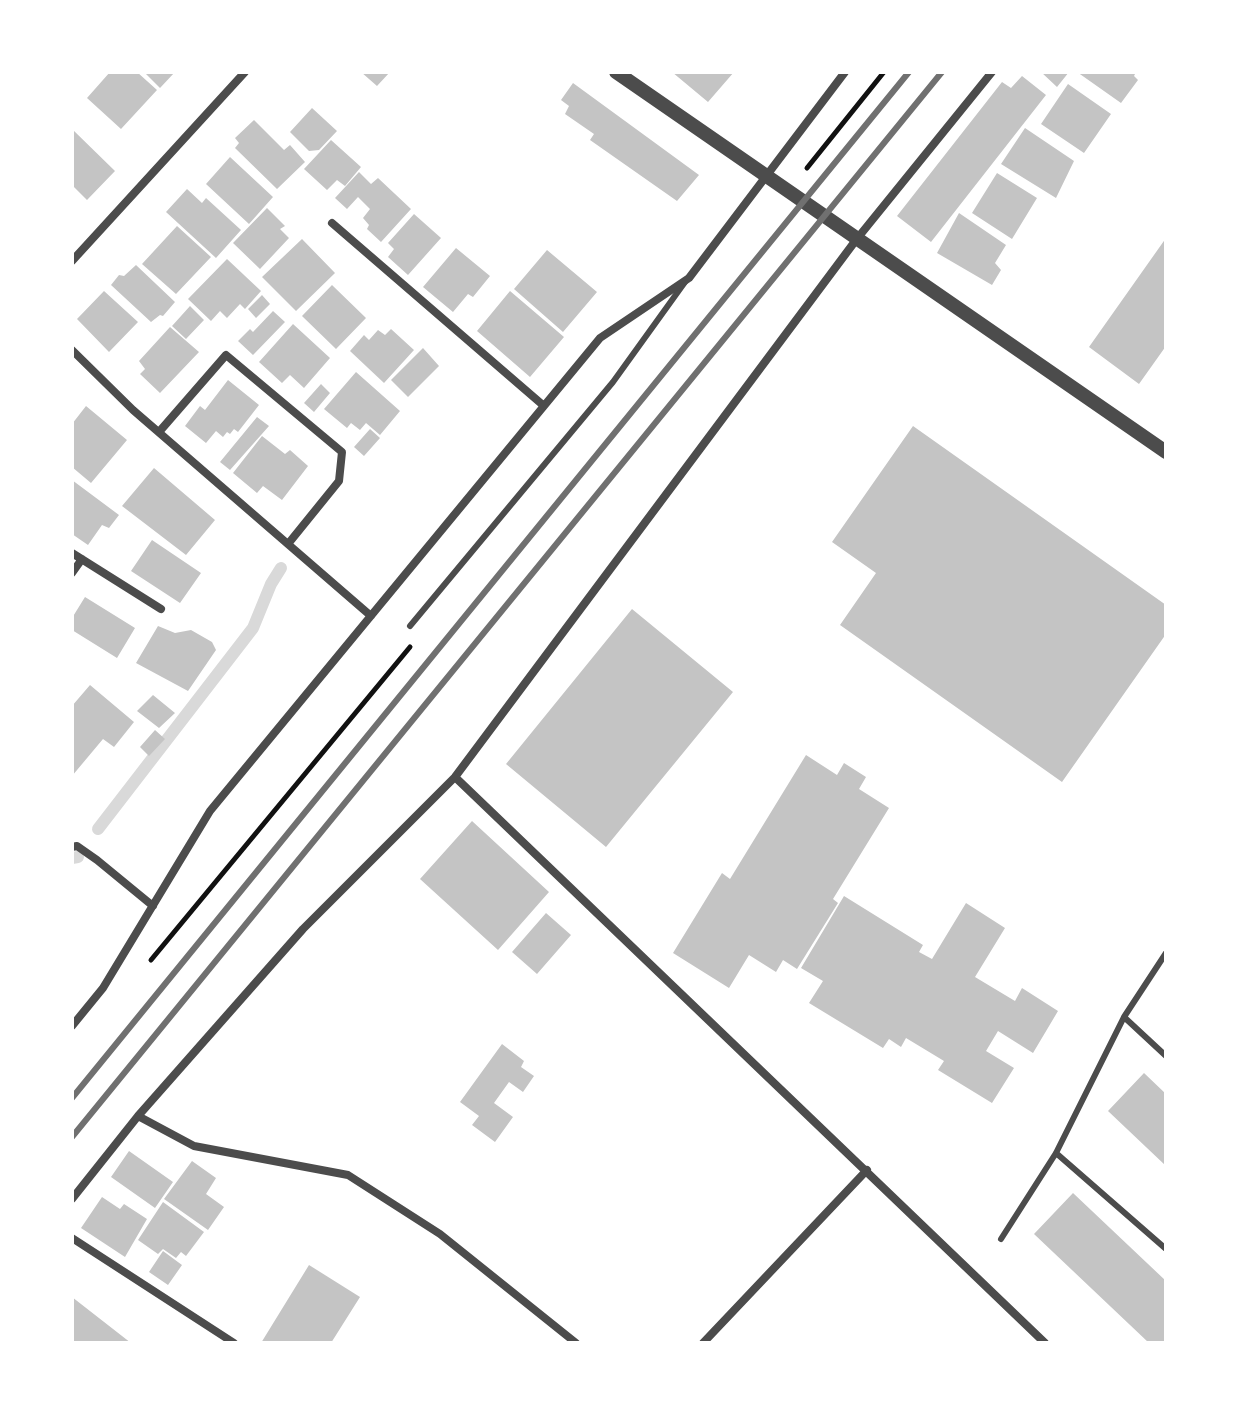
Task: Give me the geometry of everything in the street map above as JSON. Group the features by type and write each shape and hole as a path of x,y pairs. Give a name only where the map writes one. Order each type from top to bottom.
{"street":[{"path":"72,261 245,72"},
{"path":"616,72 1166,452"},
{"path":"72,1026 103,988 210,811 600,338 689,278 845,72"},
{"path":"72,1199 138,1116 303,929 455,777 856,240 992,72"},
{"path":"332,223 544,406"},
{"path":"72,350 159,432 371,616"},
{"path":"159,432 226,355 342,452 339,481 288,544"},
{"path":"72,553 161,609"},
{"path":"72,573 82,559"},
{"path":"455,777 1045,1343"},
{"path":"72,847 77,846 97,860 153,906"},
{"path":"138,1116 194,1146 348,1175 440,1234 576,1343"},
{"path":"703,1343 867,1170"},
{"path":"72,1238 234,1343"}],"lane":[{"path":"410,626 613,382 689,278"},
{"path":"1001,1239 1056,1153 1124,1017 1166,953"},
{"path":"1124,1017 1166,1056"},
{"path":"1056,1153 1166,1249"}],"building":[{"path":"110,72 137,72 157,90 121,129 87,98"},
{"path":"144,72 175,72 160,88"},
{"path":"361,72 390,72 377,86"},
{"path":"672,72 734,72 708,102"},
{"path":"1041,72 1069,72 1057,87"},
{"path":"1077,72 1136,72 1134,76 1138,80 1121,103"},
{"path":"1022,76 1046,95 931,242 897,216 1002,82 1011,88"},
{"path":"573,83 699,175 677,201 590,140 594,134 565,114 569,106 561,100"},
{"path":"1068,84 1111,114 1084,153 1041,124"},
{"path":"312,108 337,131 319,150 309,151 290,132"},
{"path":"254,120 284,150 290,145 305,162 277,189 235,148 239,143 235,138"},
{"path":"1025,128 1074,161 1056,198 1001,164"},
{"path":"72,129 115,171 87,200 72,185"},
{"path":"331,140 361,167 345,186 337,180 327,190 304,169"},
{"path":"230,157 273,197 249,224 206,184"},
{"path":"359,172 371,184 378,178 411,209 381,242 367,229 369,225 363,218 370,209 358,197 347,209 335,198"},
{"path":"997,173 1037,198 1012,239 972,213"},
{"path":"187,189 202,203 206,198 241,230 216,258 166,212"},
{"path":"267,208 285,226 280,229 289,238 260,269 233,243"},
{"path":"959,213 1006,245 995,263 1001,270 992,285 937,253"},
{"path":"414,214 441,238 408,275 388,257 394,249 388,243"},
{"path":"177,226 211,257 176,294 142,264"},
{"path":"1166,238 1166,346 1139,384 1089,347"},
{"path":"302,239 335,273 296,311 262,277"},
{"path":"456,248 490,276 473,297 468,294 453,312 423,287"},
{"path":"547,250 597,292 563,332 514,289"},
{"path":"227,259 261,291 245,309 240,304 227,318 220,311 211,321 188,299"},
{"path":"136,265 175,302 163,316 151,322 111,285 119,275 124,276"},
{"path":"332,285 366,318 336,349 302,316"},
{"path":"104,291 138,322 109,352 77,319"},
{"path":"510,291 564,337 530,377 477,331"},
{"path":"262,295 270,304 256,318 248,309"},
{"path":"190,306 204,320 186,339 172,326"},
{"path":"273,311 285,322 253,355 238,341 250,329 253,332"},
{"path":"293,324 330,358 304,388 290,375 282,383 259,362"},
{"path":"170,327 199,352 160,393 140,374 145,369 139,361"},
{"path":"391,329 414,350 384,383 350,351 364,335 369,340 378,330 385,335"},
{"path":"423,348 439,366 408,397 391,380"},
{"path":"356,372 400,411 380,435 366,423 360,430 351,423 347,428 324,409"},
{"path":"228,380 259,405 238,432 234,429 223,437 216,431 206,443 185,426 200,406 205,410"},
{"path":"321,384 330,393 314,412 304,403"},
{"path":"86,406 127,440 91,483 72,467 72,424"},
{"path":"257,417 269,426 230,470 220,462"},
{"path":"913,426 1166,605 1166,634 1062,782 840,625 876,573 832,542"},
{"path":"370,429 380,438 364,456 354,447"},
{"path":"262,436 285,454 290,450 308,466 282,500 263,486 257,493 233,473"},
{"path":"154,468 215,520 186,555 122,506"},
{"path":"72,480 119,515 109,528 102,525 88,545 72,534"},
{"path":"152,540 201,573 180,603 131,571"},
{"path":"85,597 135,628 117,658 72,630 72,618"},
{"path":"632,609 733,692 606,847 506,764"},
{"path":"158,626 175,633 191,630 212,642 216,650 188,691 136,663"},
{"path":"90,685 134,722 114,747 103,739 72,776 72,706"},
{"path":"153,695 175,713 159,728 137,711"},
{"path":"155,730 165,739 149,756 140,747"},
{"path":"806,755 837,775 844,763 866,777 859,789 889,808 833,899 838,903 797,969 783,960 776,972 749,955 729,988 673,953 722,873 730,879"},
{"path":"472,821 549,892 498,950 420,879"},
{"path":"844,896 923,945 919,952 932,959 966,903 1005,928 975,977 1015,1001 1022,988 1058,1011 1033,1053 998,1031 986,1051 1014,1068 992,1103 938,1070 944,1061 906,1038 901,1047 889,1039 883,1048 809,1003 823,981 801,968"},
{"path":"546,913 571,935 537,974 512,952"},
{"path":"502,1044 524,1061 521,1067 534,1076 523,1092 509,1082 494,1103 513,1117 495,1142 472,1125 479,1116 460,1102"},
{"path":"1144,1073 1166,1094 1166,1166 1108,1111"},
{"path":"129,1151 173,1182 155,1208 111,1177"},
{"path":"192,1161 216,1178 206,1194 224,1207 208,1230 164,1199"},
{"path":"1073,1193 1166,1281 1166,1343 1149,1343 1034,1234"},
{"path":"102,1197 120,1209 124,1204 147,1219 125,1257 81,1228"},
{"path":"163,1202 204,1232 186,1256 181,1252 176,1258 163,1249 158,1254 138,1240"},
{"path":"163,1251 182,1265 168,1285 149,1272"},
{"path":"309,1265 360,1297 331,1343 261,1343"},
{"path":"72,1297 131,1343 72,1343"}],"waterway":[{"path":"98,829 253,628 281,568"},
{"path":"72,858 78,857"}],"railway":[{"path":"72,1098 909,72"},
{"path":"72,1137 942,72"}]}
